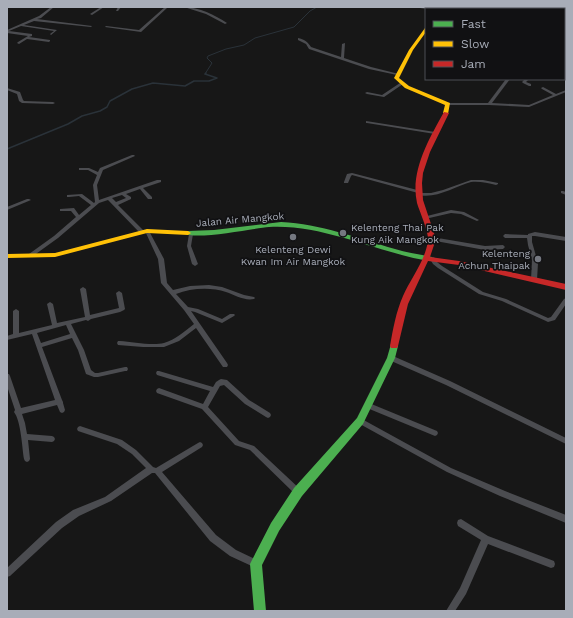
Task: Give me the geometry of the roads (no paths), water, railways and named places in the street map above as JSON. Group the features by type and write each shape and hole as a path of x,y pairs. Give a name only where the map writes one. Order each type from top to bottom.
{"street":[{"path":"7,31 34,20 53,7"},
{"path":"91,14 103,7"},
{"path":"106,27 140,31 166,7"},
{"path":"185,7 207,13 226,23"},
{"path":"415,7 425,8"},
{"path":"519,7 523,8"},
{"path":"34,20 91,26"},
{"path":"21,25 56,30 51,34"},
{"path":"7,31 31,35 19,44"},
{"path":"425,31 397,74 396,78 401,84 440,99 448,104 529,106 554,94 566,91"},
{"path":"27,38 49,41"},
{"path":"299,39 308,43 309,47 342,59 370,68 397,74"},
{"path":"342,59 344,44"},
{"path":"489,104 507,80"},
{"path":"526,80 524,82 530,85"},
{"path":"367,94 383,96 401,84"},
{"path":"543,88 554,94"},
{"path":"7,89 19,93 20,101 23,102 53,103"},
{"path":"260,611 256,564 275,527 298,492 360,421 369,406 391,358 404,304 411,288 430,259 432,239 419,193 420,177 425,156 435,133 446,114 448,104"},
{"path":"367,122 435,133"},
{"path":"95,204 95,185 100,170 103,167 133,156"},
{"path":"80,169 89,169 99,175"},
{"path":"346,182 349,175 352,174 419,193 432,194 471,181 483,181 496,184"},
{"path":"32,255 95,204 160,181"},
{"path":"141,188 150,198"},
{"path":"116,204 129,198 124,194"},
{"path":"69,196 80,195 95,204"},
{"path":"109,198 145,231 161,259 164,283 186,309 225,365"},
{"path":"7,209 29,200"},
{"path":"62,210 72,209 79,218"},
{"path":"425,218 455,211 462,212 477,220"},
{"name":"Jalan Air Mangkok","path":"7,256 56,255 145,231 191,234 213,233 275,224 294,225 334,233 407,256 465,264 566,287"},
{"path":"191,234 189,246 195,264"},
{"path":"505,236 529,237 530,235 535,234 566,239"},
{"path":"529,237 535,262 534,280"},
{"path":"432,239 485,248 503,247"},
{"path":"430,259 481,293 504,300 548,320 553,319 566,300"},
{"path":"172,293 190,288 216,288 246,298 252,298"},
{"path":"83,289 88,319"},
{"path":"7,338 88,319 122,309 119,293"},
{"path":"50,304 55,326"},
{"path":"186,309 196,310 222,321 232,315"},
{"path":"16,311 16,336"},
{"path":"68,323 81,350 88,372 98,375 125,369"},
{"path":"120,343 163,346 197,325"},
{"path":"34,332 62,410"},
{"path":"40,346 74,335"},
{"path":"391,358 448,383 566,441"},
{"path":"159,372 214,390"},
{"path":"7,376 22,423 27,459"},
{"path":"204,407 218,384 225,382 247,402 268,415"},
{"path":"159,391 204,407 237,443 252,448 298,492"},
{"path":"18,412 60,402"},
{"path":"369,406 434,433"},
{"path":"360,421 450,470 503,494 566,519"},
{"path":"80,429 93,435 115,440 132,451 154,470 213,538 233,553 256,564"},
{"path":"24,437 52,439"},
{"path":"8,570 59,525 76,513 108,499 154,470 200,445"},
{"path":"461,523 486,539 551,564"},
{"path":"450,611 463,592 486,539"}],"waterway":[{"path":"205,74 212,63 207,58 208,56 226,49 244,45 255,38 294,27 310,11 317,7"},
{"path":"7,149 68,124 82,116 100,111 107,107 110,101 132,89 153,83 185,86 194,81 209,81 217,78 205,74"}],"place":[{"name":"Kelenteng Thai Pak Kung Aik Mangkok","path":"343,233"},
{"name":"Kelenteng Dewi Kwan Im Air Mangkok","path":"293,237"},
{"name":"Kelenteng Achun Thaipak","path":"538,259"}]}
